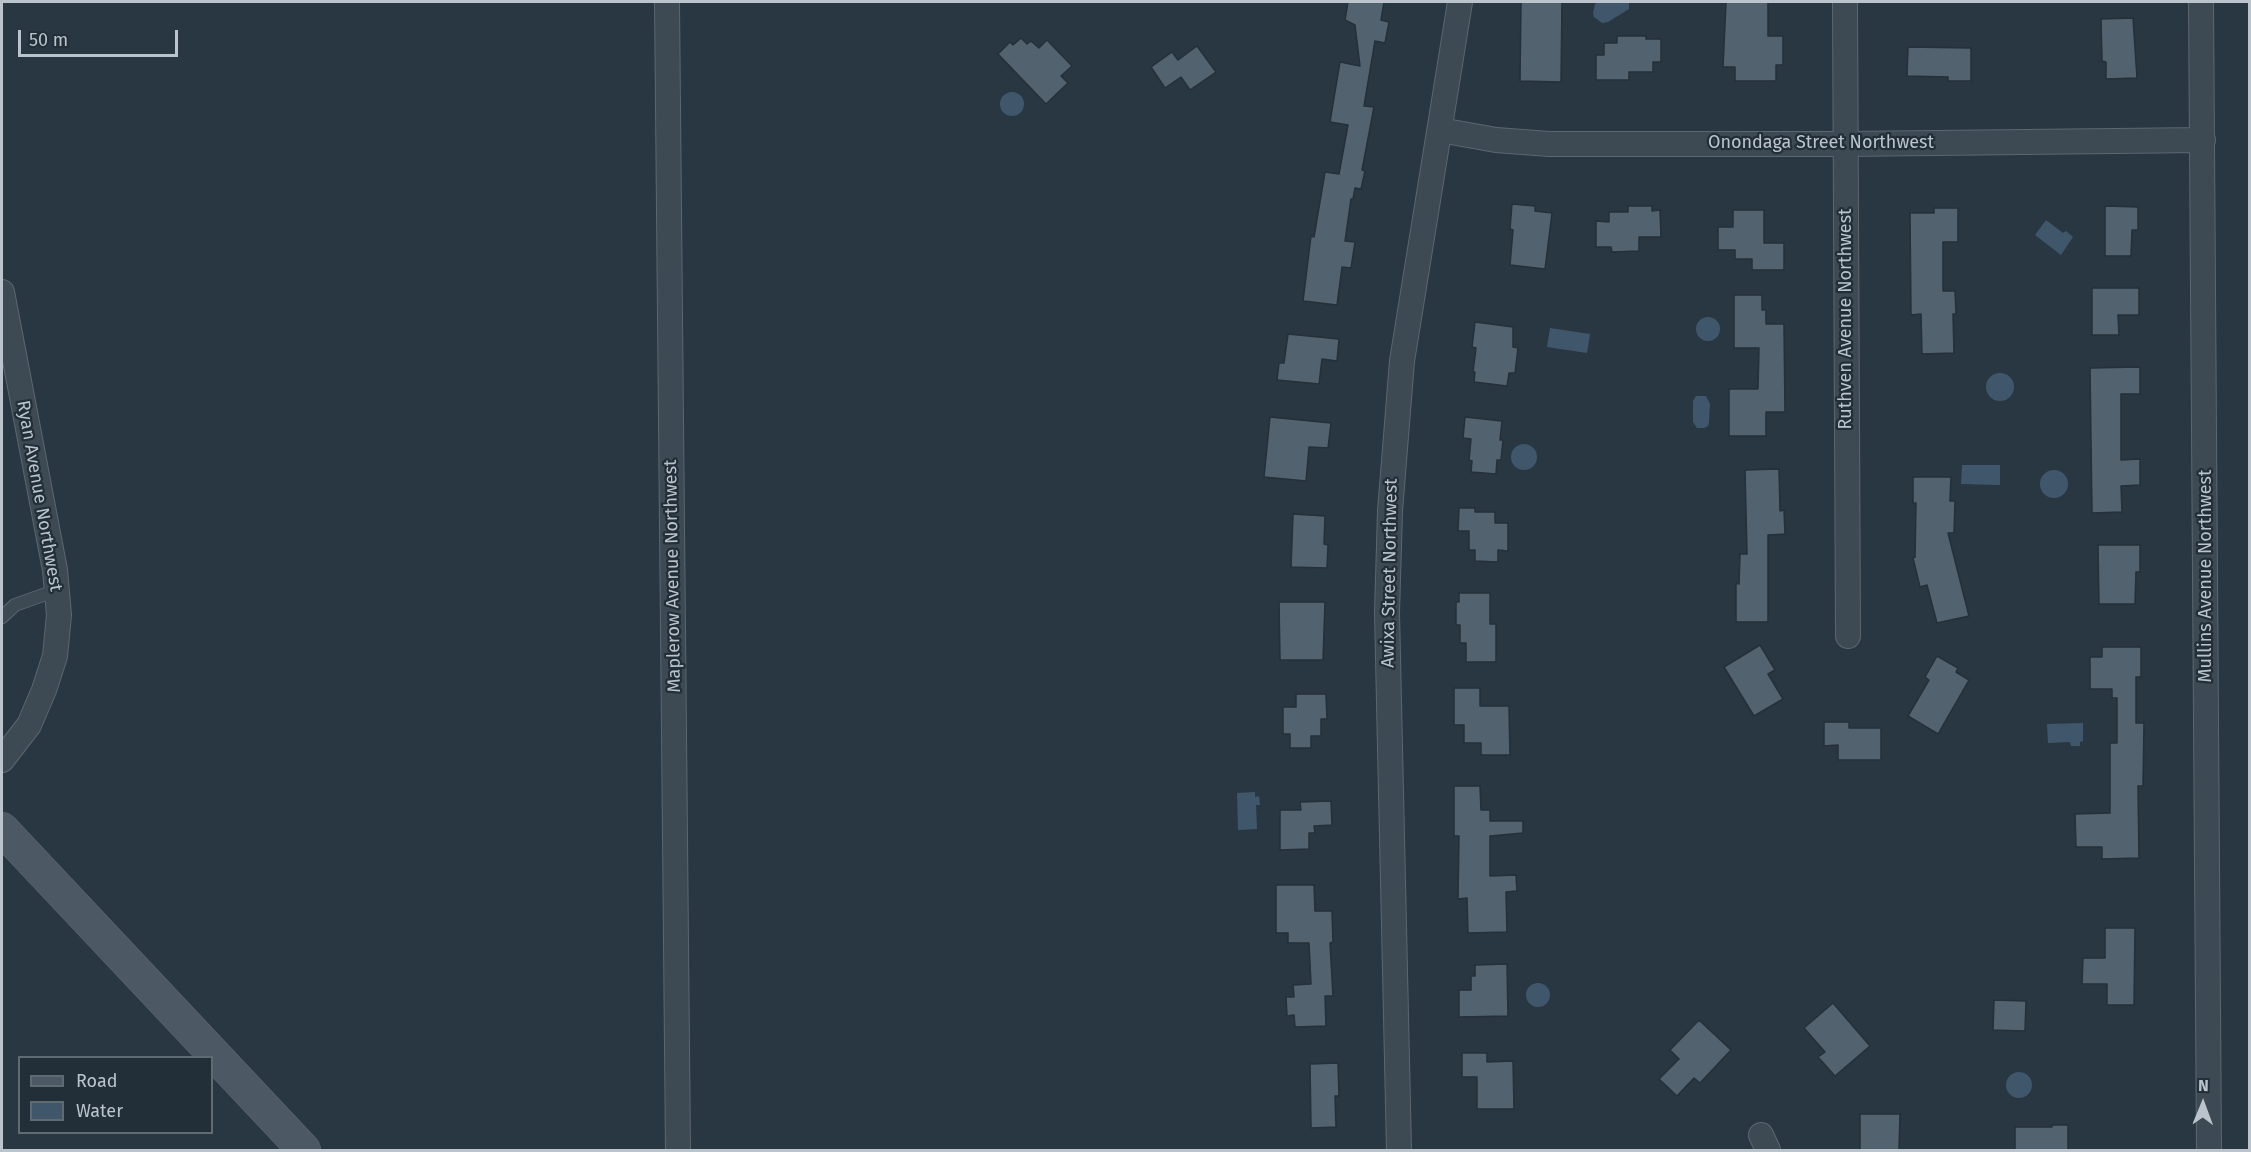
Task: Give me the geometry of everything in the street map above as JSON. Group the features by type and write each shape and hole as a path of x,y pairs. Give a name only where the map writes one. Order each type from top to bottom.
{"main road":[{"path":"2,829 304,1150"}],"street":[{"name":"Maplerow Avenue Northwest","path":"667,2 678,1150"},
{"name":"Awixa Street Northwest","path":"1399,1150 1387,613 1390,511 1402,361 1460,2"},
{"name":"Ruthven Avenue Northwest","path":"1845,2 1848,636"},
{"name":"Mullins Avenue Northwest","path":"2201,2 2210,1150"},
{"name":"Onondaga Street Northwest","path":"1440,130 1531,143 1845,144 2203,140"},
{"name":"Ryan Avenue Northwest","path":"2,292 55,570 59,615 55,656 44,690 29,725 2,760"}],"lane":[{"path":"2,617 15,604 57,590"}],"water":[{"path":"1598,2 1629,2 1629,9 1608,22 1602,23 1594,17 1593,13 1595,4"},
{"path":"1012,92 1017,93 1023,99 1023,109 1017,115 1012,116 1007,115 1001,109 1000,104 1001,99 1007,93"},
{"path":"2046,220 2063,233 2066,231 2073,237 2061,255 2035,235"},
{"path":"1708,317 1713,318 1719,324 1719,334 1713,340 1708,341 1703,340 1697,334 1696,329 1697,324 1703,318"},
{"path":"1550,328 1590,334 1587,353 1547,347"},
{"path":"2000,373 2010,377 2014,387 2010,397 2000,401 1990,397 1986,387 1990,377"},
{"path":"1696,396 1706,396 1710,404 1708,426 1704,428 1697,428 1693,422 1693,401"},
{"path":"1524,444 1534,447 1537,457 1534,467 1524,470 1514,467 1511,457 1514,447"},
{"path":"1962,465 2000,465 2000,485 1961,484"},
{"path":"2054,470 2064,474 2068,484 2064,494 2054,498 2044,494 2040,484 2044,474"},
{"path":"2083,723 2083,741 2080,742 2080,746 2071,746 2070,742 2048,743 2047,724"},
{"path":"1255,792 1255,797 1259,796 1260,805 1256,805 1257,829 1238,830 1237,793"},
{"path":"1538,983 1547,986 1550,995 1547,1004 1538,1007 1529,1004 1526,995 1529,986"},
{"path":"2019,1072 2028,1076 2032,1085 2028,1094 2019,1098 2010,1094 2006,1085 2010,1076"}],"building":[{"path":"1348,2 1384,2 1381,20 1389,22 1385,43 1375,41 1364,106 1374,107 1362,170 1365,171 1361,189 1355,188 1353,199 1351,199 1345,241 1355,242 1351,268 1342,267 1337,305 1303,301 1311,236 1314,237 1325,172 1339,174 1348,125 1330,122 1340,62 1360,66 1355,25 1345,20"},
{"path":"1521,2 1562,2 1561,82 1520,81"},
{"path":"1726,2 1768,2 1768,36 1783,36 1783,65 1776,65 1776,81 1735,81 1735,67 1723,67"},
{"path":"2133,18 2137,78 2106,79 2106,62 2102,61 2101,19"},
{"path":"1617,36 1646,36 1646,39 1661,39 1661,62 1653,62 1653,72 1629,72 1629,80 1596,80 1596,55 1604,55 1604,43 1617,43"},
{"path":"1021,38 1027,44 1031,41 1039,48 1047,40 1072,66 1061,76 1068,83 1046,104 998,54 1010,42 1013,45"},
{"path":"1197,46 1216,72 1190,90 1181,77 1165,88 1151,67 1172,52 1178,60"},
{"path":"1908,47 1971,48 1971,81 1948,81 1948,77 1907,76"},
{"path":"1512,204 1535,206 1535,211 1552,213 1545,269 1510,265 1513,230 1510,229"},
{"path":"1628,206 1652,206 1652,211 1660,210 1661,237 1639,237 1639,251 1612,252 1611,247 1596,247 1596,221 1609,222 1609,212 1628,212"},
{"path":"2105,206 2138,207 2138,230 2132,230 2131,256 2105,256"},
{"path":"1934,208 1958,208 1958,242 1943,242 1943,291 1955,291 1954,353 1922,354 1921,314 1911,315 1910,213 1934,213"},
{"path":"1733,210 1764,210 1764,243 1784,243 1784,270 1752,270 1752,259 1735,259 1735,250 1718,250 1718,227 1733,227"},
{"path":"2092,288 2139,288 2139,315 2118,315 2119,335 2092,335"},
{"path":"1734,295 1762,295 1762,310 1766,310 1766,324 1784,324 1785,412 1766,412 1766,436 1729,436 1729,389 1758,389 1759,348 1734,348"},
{"path":"1475,322 1513,327 1513,347 1518,348 1515,373 1509,373 1507,386 1474,382 1476,348 1472,347"},
{"path":"1288,334 1339,339 1337,361 1322,359 1319,384 1277,380 1279,363 1284,363"},
{"path":"2140,367 2140,394 2121,394 2121,460 2140,459 2140,485 2121,486 2122,512 2092,513 2090,368"},
{"path":"1270,417 1331,423 1328,448 1309,447 1306,481 1264,477"},
{"path":"1465,417 1502,421 1501,460 1497,460 1496,474 1471,472 1472,461 1469,460 1471,439 1463,438"},
{"path":"1779,469 1780,511 1784,510 1785,534 1768,535 1768,622 1736,622 1736,583 1739,584 1740,554 1747,554 1745,470"},
{"path":"1913,477 1951,477 1950,501 1955,501 1954,533 1948,533 1969,616 1937,623 1927,585 1920,587 1913,558 1915,557 1916,503 1913,503"},
{"path":"1459,508 1475,508 1475,512 1495,512 1495,523 1508,523 1508,551 1498,550 1498,562 1475,561 1475,550 1469,550 1469,531 1458,531"},
{"path":"1293,514 1325,516 1324,544 1328,545 1327,568 1291,567"},
{"path":"2098,545 2140,545 2140,572 2136,572 2135,604 2099,604"},
{"path":"1459,593 1490,593 1490,624 1496,624 1496,662 1466,662 1466,643 1460,643 1460,625 1456,625 1456,602 1459,602"},
{"path":"1279,602 1325,602 1323,660 1280,660"},
{"path":"1760,645 1775,670 1768,674 1783,699 1754,716 1724,667"},
{"path":"2102,647 2141,647 2141,677 2136,677 2136,723 2144,723 2143,786 2138,786 2139,858 2102,859 2102,847 2076,847 2075,814 2110,813 2110,743 2117,743 2117,698 2112,698 2112,689 2090,689 2090,657 2102,657"},
{"path":"1937,656 1958,668 1956,672 1969,680 1938,734 1908,716 1929,680 1925,677"},
{"path":"1454,688 1480,688 1480,706 1509,706 1510,755 1481,755 1481,743 1464,743 1464,725 1454,725"},
{"path":"1296,694 1326,694 1327,719 1321,719 1321,736 1311,736 1311,748 1290,748 1290,734 1283,734 1283,707 1296,707"},
{"path":"1824,722 1849,722 1849,728 1881,728 1881,760 1838,760 1838,745 1824,746"},
{"path":"1454,786 1480,786 1481,810 1490,810 1490,821 1523,821 1523,833 1490,836 1490,876 1516,875 1517,891 1506,892 1507,932 1468,933 1467,898 1458,899 1459,836 1454,836"},
{"path":"1331,801 1332,825 1314,826 1315,833 1309,833 1309,849 1280,850 1280,810 1301,810 1300,802"},
{"path":"1276,885 1314,885 1315,911 1332,911 1333,942 1330,943 1333,996 1325,996 1326,1026 1295,1027 1294,1015 1287,1016 1286,997 1294,997 1293,985 1311,984 1309,943 1288,943 1288,933 1276,933"},
{"path":"2105,928 2135,928 2134,1005 2107,1005 2107,984 2082,984 2083,958 2105,958"},
{"path":"1507,964 1508,1016 1459,1017 1459,990 1471,990 1471,976 1475,976 1475,965"},
{"path":"1994,1000 2026,1001 2025,1031 1993,1030"},
{"path":"1833,1003 1870,1046 1835,1076 1818,1057 1825,1052 1804,1028"},
{"path":"1699,1020 1731,1050 1700,1083 1694,1078 1677,1096 1659,1079 1679,1059 1670,1050"},
{"path":"1462,1053 1487,1053 1487,1062 1513,1061 1514,1109 1477,1109 1477,1077 1462,1077"},
{"path":"1338,1063 1339,1096 1335,1096 1336,1127 1311,1128 1310,1064"},
{"path":"1860,1114 1900,1114 1899,1150 1860,1150"},
{"path":"2052,1125 2068,1125 2068,1150 2015,1150 2015,1127 2052,1127"}]}
